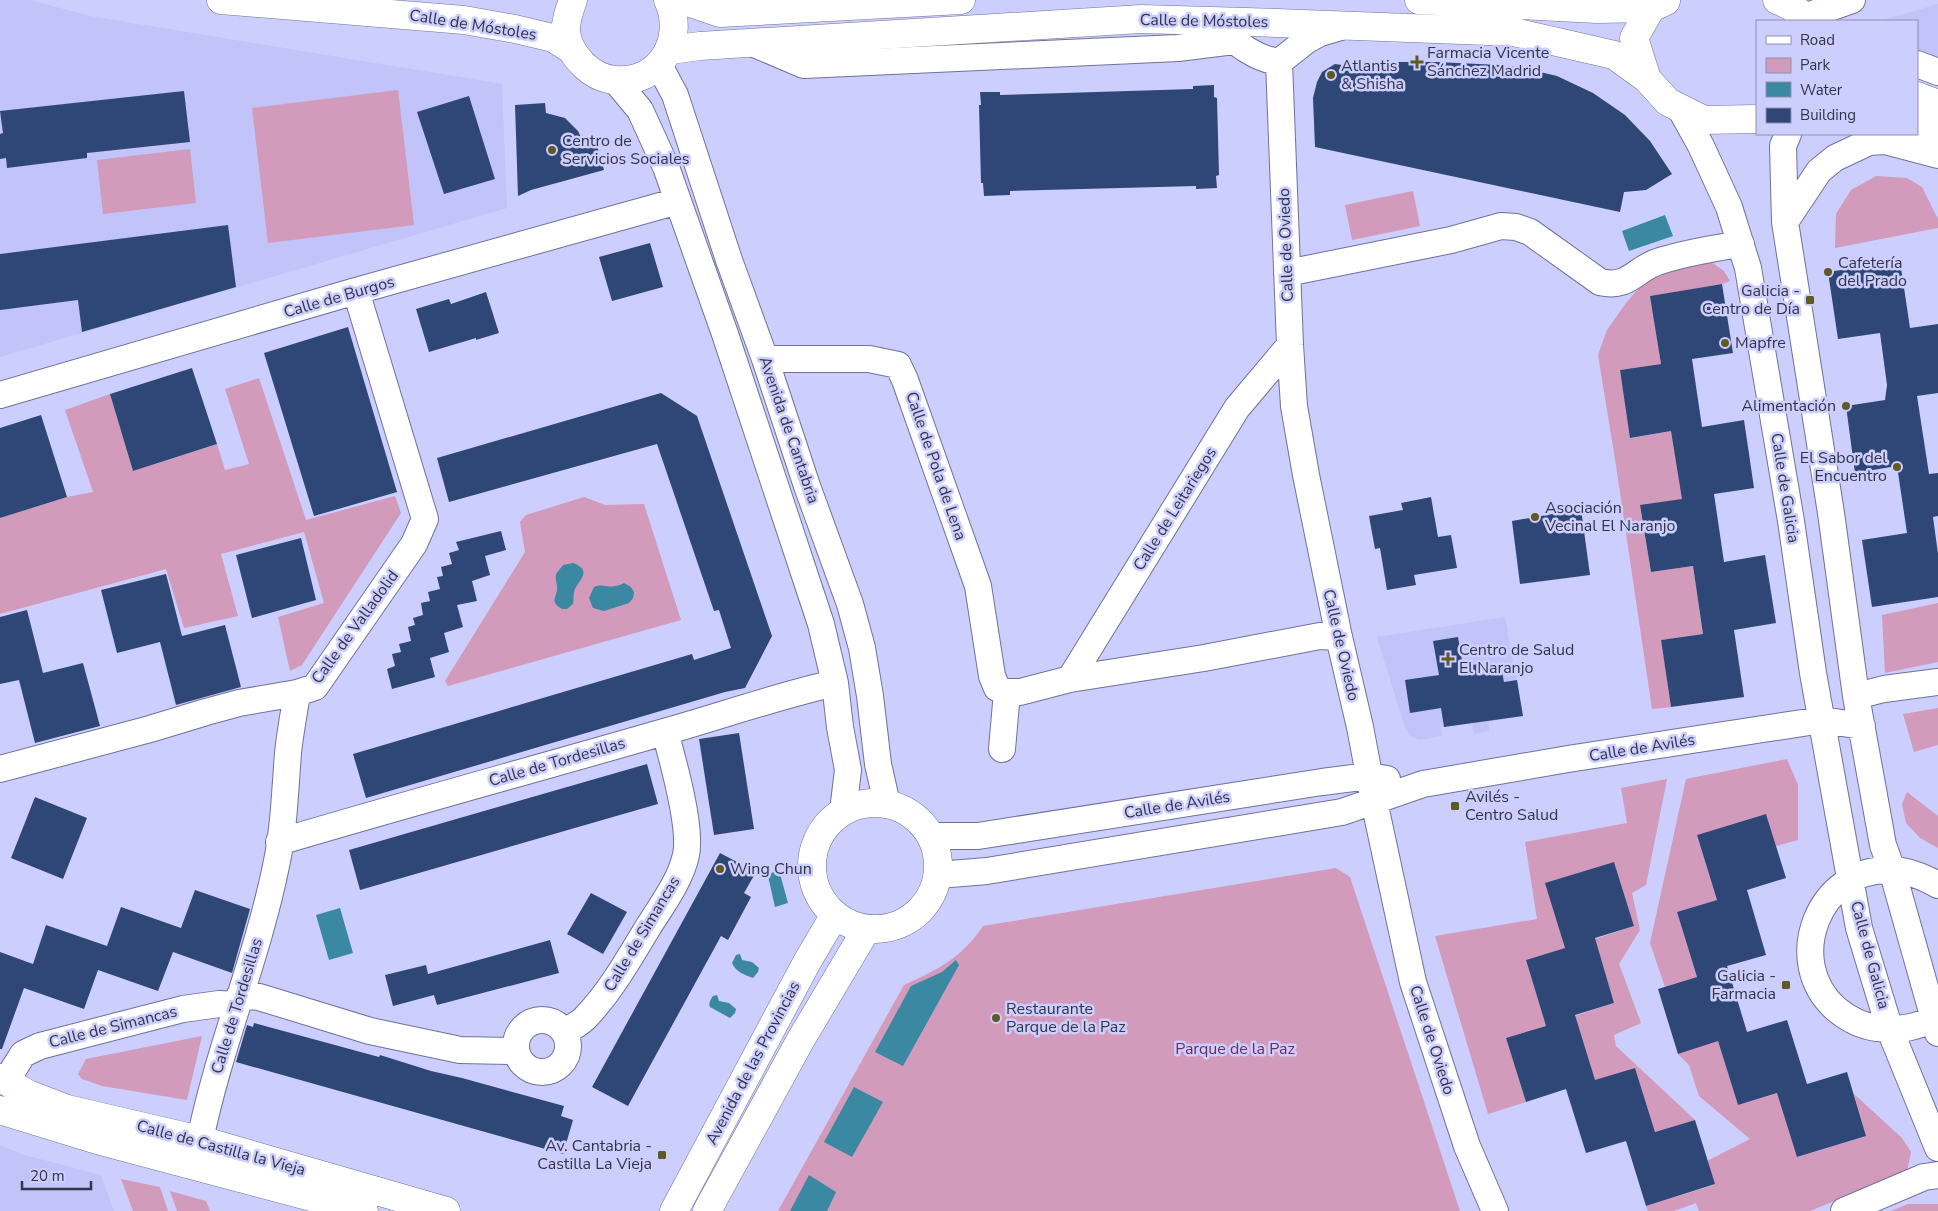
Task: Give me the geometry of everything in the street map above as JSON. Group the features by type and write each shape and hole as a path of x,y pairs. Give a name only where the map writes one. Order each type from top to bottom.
{"main road":[{"name":"Calle de Móstoles","path":"221,0 464,20 553,38 572,50"},
{"path":"573,0 567,15 566,33 572,50 582,65 597,75 615,80 639,78 665,57 675,31 674,12 668,0"},
{"path":"682,0 720,13 961,0"},
{"path":"1434,0 1597,9 1662,2"},
{"path":"1662,2 1634,38 1647,79 1668,102 1704,120 1756,119"},
{"name":"Calle de Móstoles","path":"665,57 752,43 1141,19 1514,32 1614,55 1647,79"},
{"path":"1918,96 1938,104"},
{"path":"1918,124 1938,132"},
{"path":"887,804 904,810 920,821 931,836 938,855 938,875 932,894 921,911 896,926 886,929 866,930 849,925 834,916 818,897 811,874 813,850 824,827 843,811 857,805 887,804"},
{"name":"Avenida de las Provincias","path":"674,1211 806,962 834,916"},
{"name":"Avenida de las Provincias","path":"707,1211 800,1041 866,930"},
{"name":"Calle de Castilla la Vieja","path":"3,1079 28,1094 67,1109 200,1140 446,1211"},
{"name":"Calle de Castilla la Vieja","path":"0,1110 311,1204 364,1211"}],"street":[{"path":"1792,8 1852,0"},
{"path":"1211,21 1242,47 1266,60 1279,62 1307,40 1320,33 1346,26"},
{"name":"Calle de Móstoles","path":"752,43 804,66 1178,48 1234,41"},
{"name":"Avenida de Cantabria","path":"665,57 675,95 729,260 850,604 862,648 878,764 887,804"},
{"name":"Calle de Oviedo","path":"1279,62 1294,406 1339,638 1413,982 1467,1146 1495,1211"},
{"path":"1918,64 1938,72"},
{"name":"Avenida de Cantabria","path":"615,80 640,110 666,167 725,334 820,624 835,683 840,727 848,770 843,811"},
{"name":"Calle de Galicia","path":"1680,108 1701,146 1730,207 1748,268 1791,521 1813,673 1859,928 1890,1030 1938,1148"},
{"name":"Calle de Galicia","path":"1788,135 1783,146 1785,222 1831,513 1856,696 1883,845 1892,870 1937,1021 1914,1027 1890,1030 1866,1027 1846,1017 1829,1003 1817,985 1811,964 1810,942 1814,923 1822,907 1833,893 1850,880 1874,871 1892,870 1921,876 1938,885"},
{"path":"1785,222 1819,170 1835,158 1869,142 1885,141 1938,156"},
{"name":"Calle de Burgos","path":"0,395 356,291 678,201"},
{"path":"1287,273 1451,240 1501,226 1516,226 1530,232 1600,282 1612,285 1625,281 1657,261 1741,244"},
{"name":"Calle de Valladolid","path":"0,769 239,703 297,693 315,687 414,544 425,519 356,291"},
{"name":"Calle de Leitariegos","path":"1070,680 1237,408 1290,345"},
{"name":"Calle de Pola de Lena","path":"765,359 869,359 898,365 906,380 978,586 992,676 997,688 1007,692"},
{"path":"1002,749 1007,692 1020,692 1070,680 1204,658 1320,636 1339,638"},
{"path":"1856,696 1884,689 1938,682"},
{"name":"Calle de Tordesillas","path":"279,842 665,732 799,691 835,683"},
{"name":"Calle de Tordesillas","path":"200,1140 206,1107 261,928 276,865 284,813 288,751 297,693"},
{"name":"Calle de Avilés","path":"938,875 987,871 1342,812 1423,784 1568,759 1822,720 1862,726"},
{"name":"Calle de Simancas","path":"565,1032 585,1019 608,992 673,888 686,855 684,816 673,760 665,732"},
{"name":"Calle de Avilés","path":"931,836 978,836 1369,776 1423,784"},
{"name":"Calle de Simancas","path":"3,1079 23,1054 40,1046 183,1009 259,997 370,1031 460,1050 516,1051"},
{"path":"548,1020 554,1022 565,1032 568,1047 566,1058 561,1064 552,1070 542,1072 528,1068 521,1062 516,1051 517,1037 520,1031 529,1023 548,1020"},
{"path":"1844,1211 1924,1177 1938,1175"}],"shaded area":[{"path":"0,0 30,0 90,16 502,84 507,208 0,357"},
{"path":"1938,4 1938,82 1918,75 1918,20 1883,20"},
{"name":"Centro de Salud El Naranjo","path":"1505,617 1523,716 1488,722 1490,731 1474,734 1472,723 1458,723 1458,725 1441,727 1442,736 1419,740 1410,736 1405,728 1377,637"},
{"path":"0,1145 21,1154 101,1175 114,1211 0,1211"}],"green space":[{"path":"398,90 414,225 268,243 252,108"},
{"path":"190,149 196,203 103,214 97,160"},
{"path":"1876,176 1907,178 1922,187 1938,219 1938,228 1835,248 1836,214 1851,190"},
{"path":"1413,191 1420,226 1352,240 1345,205"},
{"path":"1710,261 1724,271 1730,281 1651,296 1661,364 1620,370 1631,438 1671,431 1685,499 1640,506 1651,572 1693,566 1703,634 1661,640 1671,707 1652,709 1598,355 1607,330 1626,303 1645,281 1663,273"},
{"path":"259,378 306,520 395,496 401,513 302,665 290,671 278,617 324,603 304,532 221,554 238,616 184,628 166,569 0,614 0,518 67,497 93,492 65,410 110,394 133,471 217,444 225,470 249,464 225,389"},
{"path":"584,497 605,505 644,504 681,620 448,686 445,681 525,552 520,522 526,515"},
{"path":"1938,603 1938,662 1885,673 1882,615"},
{"path":"1938,708 1938,745 1914,752 1903,714"},
{"path":"1787,759 1798,785 1798,840 1776,846 1766,814 1697,835 1717,900 1677,912 1697,977 1665,987 1650,943 1686,779"},
{"path":"1667,779 1646,885 1632,893 1640,930 1619,964 1641,1023 1614,1035 1616,1046 1695,1120 1655,1132 1635,1068 1595,1081 1575,1016 1614,1003 1595,939 1634,926 1614,862 1546,883 1565,948 1526,960 1546,1026 1506,1038 1526,1102 1488,1114 1435,936 1537,919 1525,842 1627,823 1621,788"},
{"path":"1907,792 1938,816 1938,848 1920,838 1906,823 1902,804"},
{"name":"Parque de la Paz","path":"1336,868 1350,877 1460,1211 778,1211 904,985 948,962 966,947 983,926"},
{"path":"1717,1028 1718,1041 1738,1105 1778,1093 1798,1157 1866,1136 1854,1094 1902,1138 1911,1152 1907,1171 1810,1211 1699,1211 1696,1203 1674,1211 1648,1211 1646,1206 1714,1185 1707,1161 1750,1139 1699,1096 1689,1065 1678,1054 1704,1045"},
{"path":"202,1036 187,1100 102,1086 82,1079 78,1074 86,1059"},
{"path":"121,1179 160,1187 168,1211 133,1211"},
{"path":"170,1191 206,1201 210,1211 177,1211"},
{"path":"1908,1204 1938,1204 1938,1211 1891,1211"}],"water":[{"path":"1665,215 1673,236 1629,251 1622,231"},
{"path":"573,563 579,566 584,573 575,588 573,604 567,609 562,609 555,604 557,590 556,574 563,565"},
{"path":"624,583 631,587 634,592 633,598 629,603 604,611 593,608 589,598 594,587 601,585 615,586"},
{"path":"774,871 780,874 788,903 775,907 768,876"},
{"path":"340,908 353,953 329,960 316,915"},
{"path":"740,954 742,960 752,962 759,968 753,978 746,976 733,966 732,963 736,955"},
{"path":"956,960 959,965 903,1066 875,1052 911,986 942,972"},
{"path":"717,995 719,1001 729,1003 736,1009 730,1018 710,1007 711,998"},
{"path":"854,1087 883,1102 852,1157 824,1142"},
{"path":"809,1175 836,1192 827,1211 790,1211"}],"building":[{"path":"1395,62 1499,65 1523,68 1557,76 1593,93 1625,115 1650,141 1672,174 1646,190 1624,192 1620,212 1315,147 1313,98 1322,72 1335,64"},
{"path":"1214,85 1214,97 1217,98 1219,175 1216,176 1217,188 1196,189 1196,186 1010,191 1010,195 984,196 983,183 981,183 980,92 1000,92 1000,95 1193,89 1193,86"},
{"path":"184,91 190,142 87,153 87,158 7,168 6,158 0,159 0,134 3,133 0,111"},
{"path":"469,96 495,179 444,194 417,112"},
{"path":"545,103 546,113 565,118 578,131 583,142 595,139 604,170 531,190 518,196 515,105"},
{"path":"228,225 236,287 82,332 78,300 0,310 0,254"},
{"path":"650,243 663,287 612,301 599,257"},
{"path":"1900,261 1910,328 1938,324 1938,393 1917,396 1929,474 1938,473 1938,516 1933,517 1938,554 1938,597 1872,607 1862,540 1907,533 1897,466 1855,473 1846,406 1885,400 1887,385 1880,333 1838,339 1828,272"},
{"path":"1722,284 1733,353 1692,359 1702,427 1744,420 1754,488 1714,494 1724,562 1765,555 1776,623 1734,630 1744,697 1671,707 1661,640 1703,634 1693,566 1651,572 1640,505 1682,499 1671,431 1630,438 1620,370 1661,364 1650,296"},
{"path":"486,292 499,333 429,352 416,309 449,299 451,304"},
{"path":"348,327 397,492 314,516 264,353"},
{"path":"192,368 217,444 133,471 110,394"},
{"path":"661,393 697,416 772,636 745,688 725,692 366,798 353,754 692,654 694,660 731,648 719,610 714,611 657,444 449,502 437,458"},
{"path":"41,415 67,497 0,518 0,428"},
{"path":"1431,497 1438,537 1451,535 1457,568 1414,575 1416,585 1387,590 1380,548 1375,549 1369,516 1403,510 1401,503"},
{"path":"1581,509 1590,575 1520,584 1512,521"},
{"path":"501,531 506,550 485,556 490,575 472,581 477,601 457,605 463,627 444,633 449,652 430,658 435,677 392,689 387,669 395,666 392,654 401,652 399,644 411,641 408,627 415,625 413,618 423,615 421,603 430,601 428,592 440,589 437,577 443,576 441,567 452,564 449,553 459,550 456,542"},
{"path":"301,538 316,600 252,618 236,555"},
{"path":"166,574 182,636 225,625 241,687 176,705 160,642 117,653 101,590"},
{"path":"27,610 43,673 83,663 100,726 35,743 19,680 0,684 0,617"},
{"path":"1458,637 1463,667 1478,664 1479,675 1502,672 1504,682 1517,680 1523,716 1444,727 1441,708 1410,713 1405,680 1439,675 1433,641"},
{"path":"739,733 754,829 714,835 699,739"},
{"path":"647,764 658,804 360,890 349,850"},
{"path":"35,797 87,818 63,879 11,858"},
{"path":"1766,814 1786,878 1747,890 1766,955 1727,966 1747,1032 1787,1020 1807,1084 1847,1072 1866,1136 1797,1157 1777,1093 1738,1105 1718,1041 1678,1054 1658,989 1697,977 1677,912 1717,900 1697,835"},
{"path":"720,853 756,872 744,893 751,897 728,940 721,936 628,1106 592,1087"},
{"path":"1614,862 1634,926 1595,938 1614,1003 1575,1015 1595,1080 1635,1068 1655,1132 1695,1120 1715,1184 1646,1206 1626,1141 1586,1153 1566,1089 1526,1102 1506,1038 1546,1026 1526,960 1565,948 1545,883"},
{"path":"195,890 250,909 232,973 173,952 158,991 98,970 84,1009 24,988 2,1049 0,1049 0,952 33,964 46,925 107,946 121,907 181,928"},
{"path":"591,893 627,912 603,954 567,934"},
{"path":"550,940 559,973 437,1005 434,995 393,1006 385,975 426,965 428,974"},
{"path":"254,1023 379,1057 380,1055 431,1071 564,1106 561,1116 573,1120 563,1154 236,1062 247,1025 253,1027"}],"place":[{"name":"Farmacia Vicente Sánchez Madrid","path":"1417,62"},
{"name":"Atlantis & Shisha","path":"1331,75"},
{"name":"Centro de Servicios Sociales","path":"552,150"},
{"name":"Cafetería del Prado","path":"1828,272"},
{"name":"Galicia - Centro de Día","path":"1810,300"},
{"name":"Mapfre","path":"1725,343"},
{"name":"Alimentación","path":"1846,406"},
{"name":"El Sabor del Encuentro","path":"1897,467"},
{"name":"Asociación Vecinal El Naranjo","path":"1535,517"},
{"name":"Centro de Salud El Naranjo","path":"1448,659"},
{"name":"Avilés - Centro Salud","path":"1455,806"},
{"name":"Wing Chun","path":"720,869"},
{"name":"Galicia - Farmacia","path":"1786,985"},
{"name":"Restaurante Parque de la Paz","path":"996,1018"},
{"name":"Av. Cantabria - Castilla La Vieja","path":"662,1155"}]}
